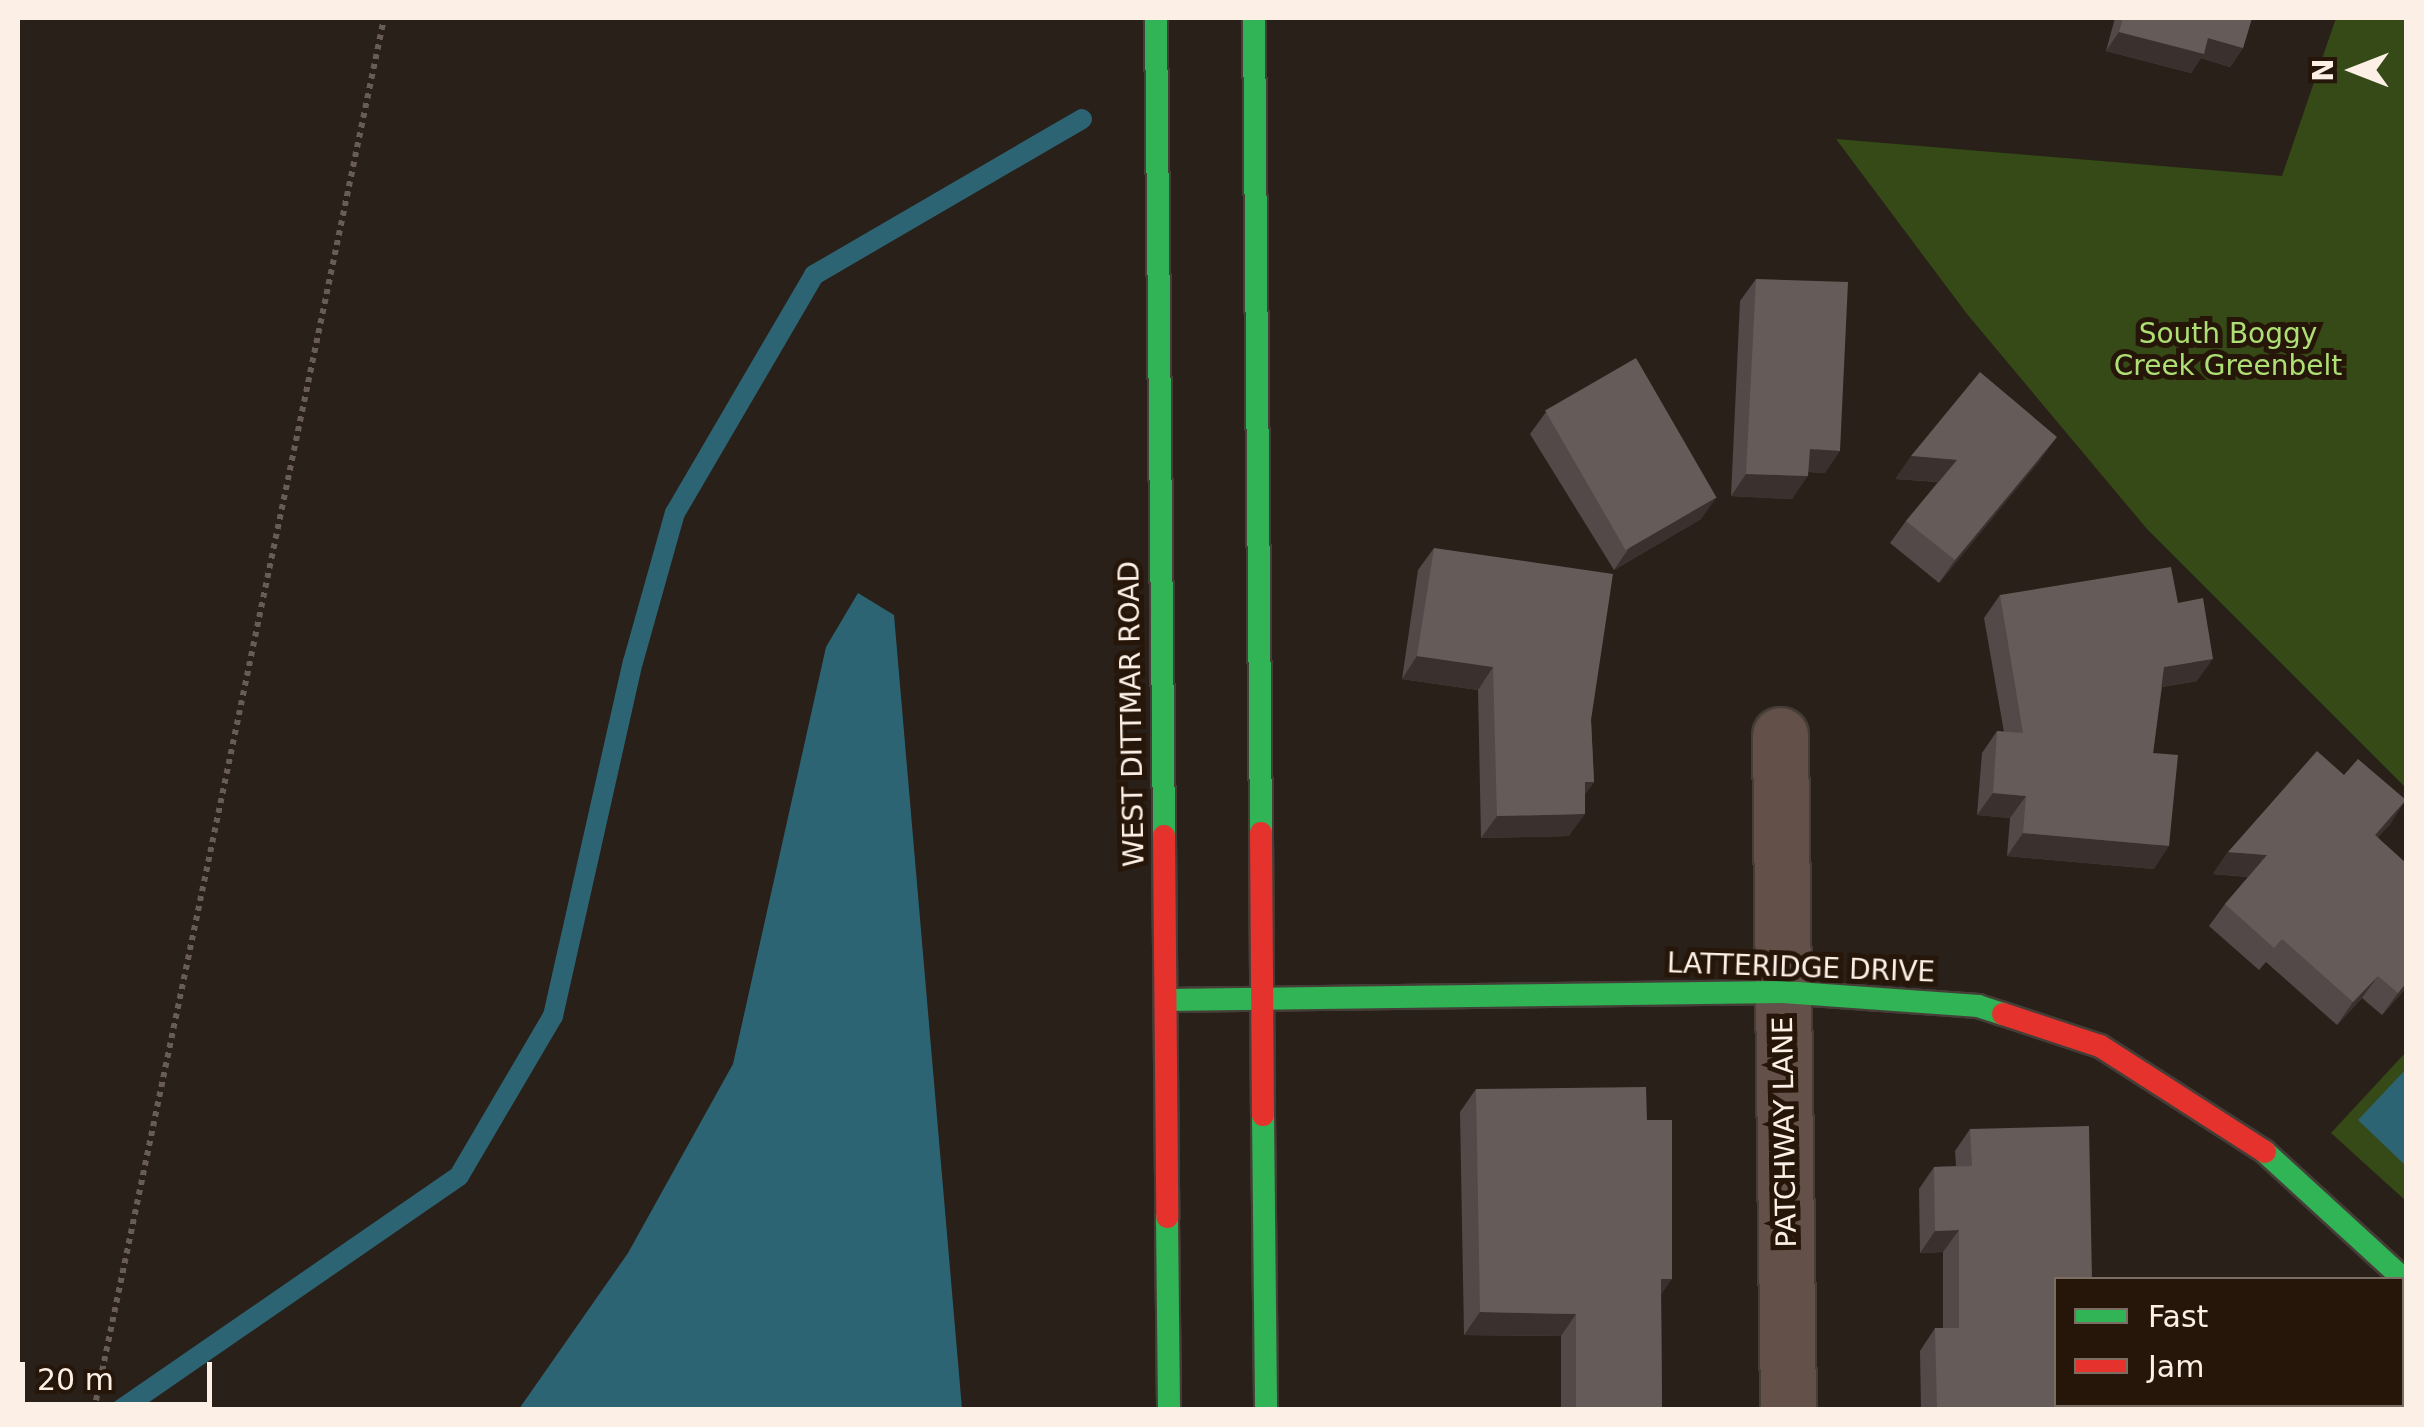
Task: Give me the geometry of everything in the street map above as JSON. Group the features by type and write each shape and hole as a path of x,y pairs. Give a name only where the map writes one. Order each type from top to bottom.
{"street":[{"name":"WEST DITTMAR ROAD","path":"1156,18 1169,1410"},
{"path":"1254,18 1266,1410"},
{"name":"PATCHWAY LANE","path":"1780,735 1788,1410"},
{"name":"LATTERIDGE DRIVE","path":"1166,1000 1783,992 1978,1006 2100,1046 2254,1142 2401,1277"}],"path":[{"path":"94,1410 384,18"}],"green space":[{"name":"South Boggy Creek Greenbelt","path":"2336,18 2406,18 2406,788 2147,529 1967,314 1836,139 2282,176"},
{"path":"2406,1052 2406,1201 2331,1133"}],"water":[{"path":"858,593 894,615 962,1409 519,1409 628,1253 733,1064 826,647"},
{"path":"2406,1069 2406,1166 2358,1120"}],"building":[{"path":"2123,18 2252,18 2243,48 2208,38 2204,54 2119,32"},
{"path":"1756,279 1848,282 1840,451 1810,449 1808,476 1746,474"},
{"path":"1636,358 1716,497 1626,550 1545,410"},
{"path":"1980,372 2057,437 1955,560 1906,521 1957,460 1911,456"},
{"path":"1434,548 1613,574 1591,720 1594,782 1585,782 1585,814 1497,816 1493,667 1417,656"},
{"path":"2171,567 2178,603 2203,598 2213,659 2164,667 2153,753 2178,755 2169,846 2023,833 2026,796 1993,793 1997,731 2023,733 2000,595"},
{"path":"2317,751 2344,775 2358,759 2406,800 2375,835 2406,863 2406,983 2398,993 2378,976 2353,1002 2282,939 2274,948 2225,904 2267,855 2228,852"},
{"path":"1646,1087 1647,1120 1672,1120 1672,1279 1661,1279 1662,1410 1576,1410 1576,1314 1480,1312 1476,1089"},
{"path":"2089,1126 2092,1277 2054,1277 2054,1407 2404,1407 2404,1402 2406,1410 1937,1410 1935,1328 1959,1328 1959,1230 1935,1231 1934,1167 1972,1166 1970,1129"}],"waterway":[{"path":"120,1410 459,1176 553,1016 633,662 675,513 814,275 1082,119"}],"traffic: fast":[{"path":"1156,18 1164,836"},
{"path":"1254,18 1261,833"},
{"path":"1166,1000 1783,992 1978,1006 2003,1014"},
{"path":"1263,1115 1266,1410"},
{"path":"2265,1152 2402,1277"},
{"path":"1167,1217 1169,1410"}],"traffic: jam":[{"path":"1261,833 1263,1115"},
{"path":"1164,836 1167,1217"},
{"path":"2003,1014 2100,1046 2265,1152"}]}
